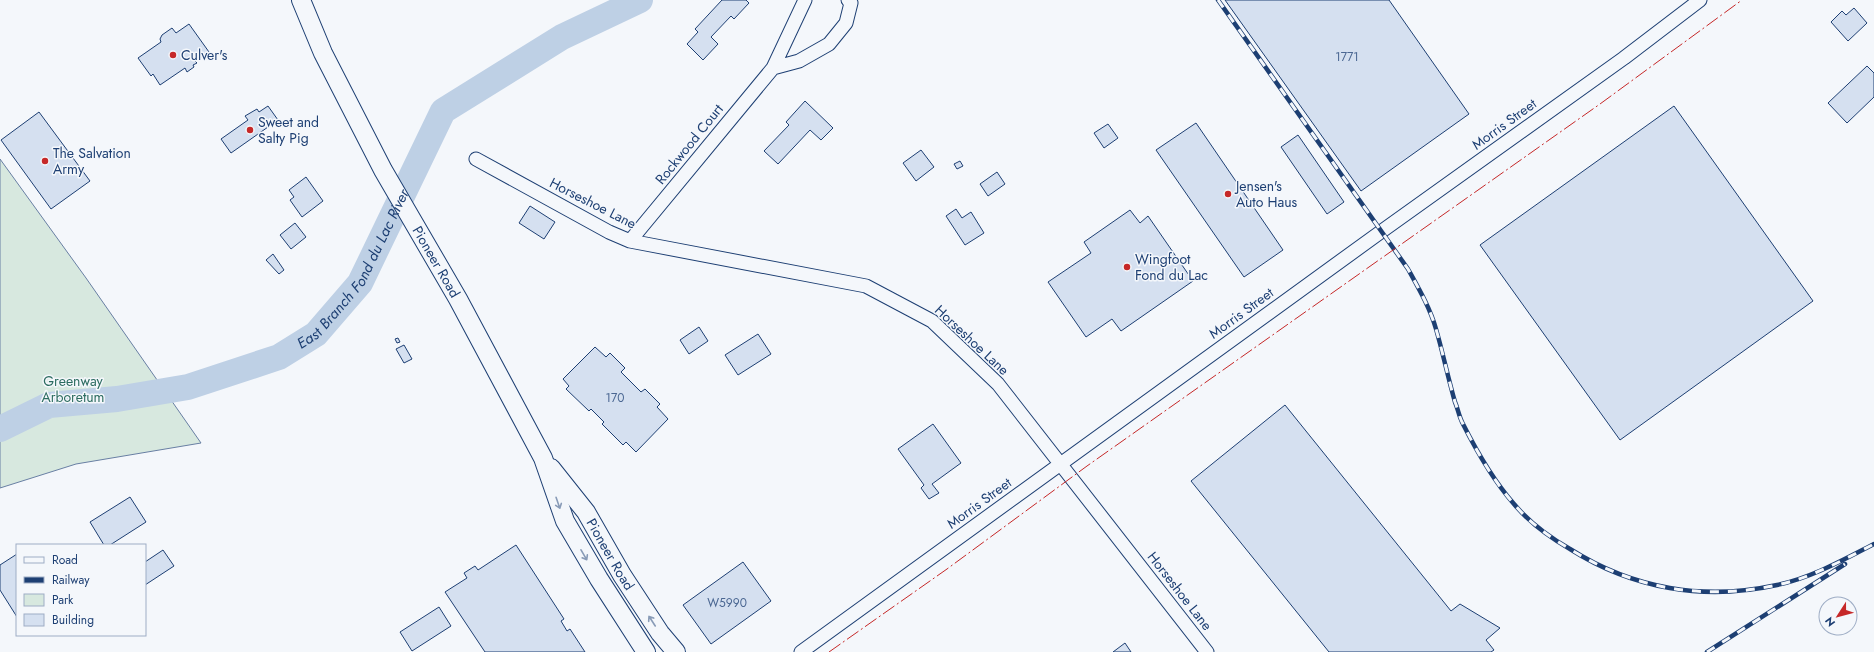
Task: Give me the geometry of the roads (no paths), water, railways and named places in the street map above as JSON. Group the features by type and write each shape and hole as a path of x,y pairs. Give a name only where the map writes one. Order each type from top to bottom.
{"main road":[{"name":"Pioneer Road","path":"301,0 323,53 383,170 458,299 543,458 565,521 598,579 646,652"},
{"name":"Pioneer Road","path":"543,458 586,512 622,575 660,633 676,652"}],"street":[{"name":"Rockwood Court","path":"630,241 773,68 805,0"},
{"path":"773,68 799,61 829,44 846,23 851,3 848,0"},
{"name":"Morris Street","path":"801,652 1624,58 1700,0"},
{"name":"Horseshoe Lane","path":"476,159 609,232 630,241 866,286 932,321 998,384 1207,652"}],"waterway":[{"name":"East Branch Fond du Lac River","path":"0,429 49,405 117,399 188,387 279,357 316,334 360,283 443,111 562,37 640,0"}],"railway":[{"path":"1218,0 1408,269 1434,321 1452,393 1462,421 1492,476 1506,495 1533,523 1570,549 1594,563 1619,574 1670,588 1696,591 1723,592 1750,590 1790,582 1827,568 1874,544"},
{"path":"1707,652 1845,564"}],"place":[{"name":"Culver's","path":"173,55"},
{"name":"Sweet and Salty Pig","path":"250,130"},
{"name":"The Salvation Army","path":"45,161"},
{"name":"Jensen's Auto Haus","path":"1228,194"},
{"name":"Wingfoot Fond du Lac","path":"1127,267"}],"park label":[{"name":"Greenway Arboretum","path":"73,390"}]}
